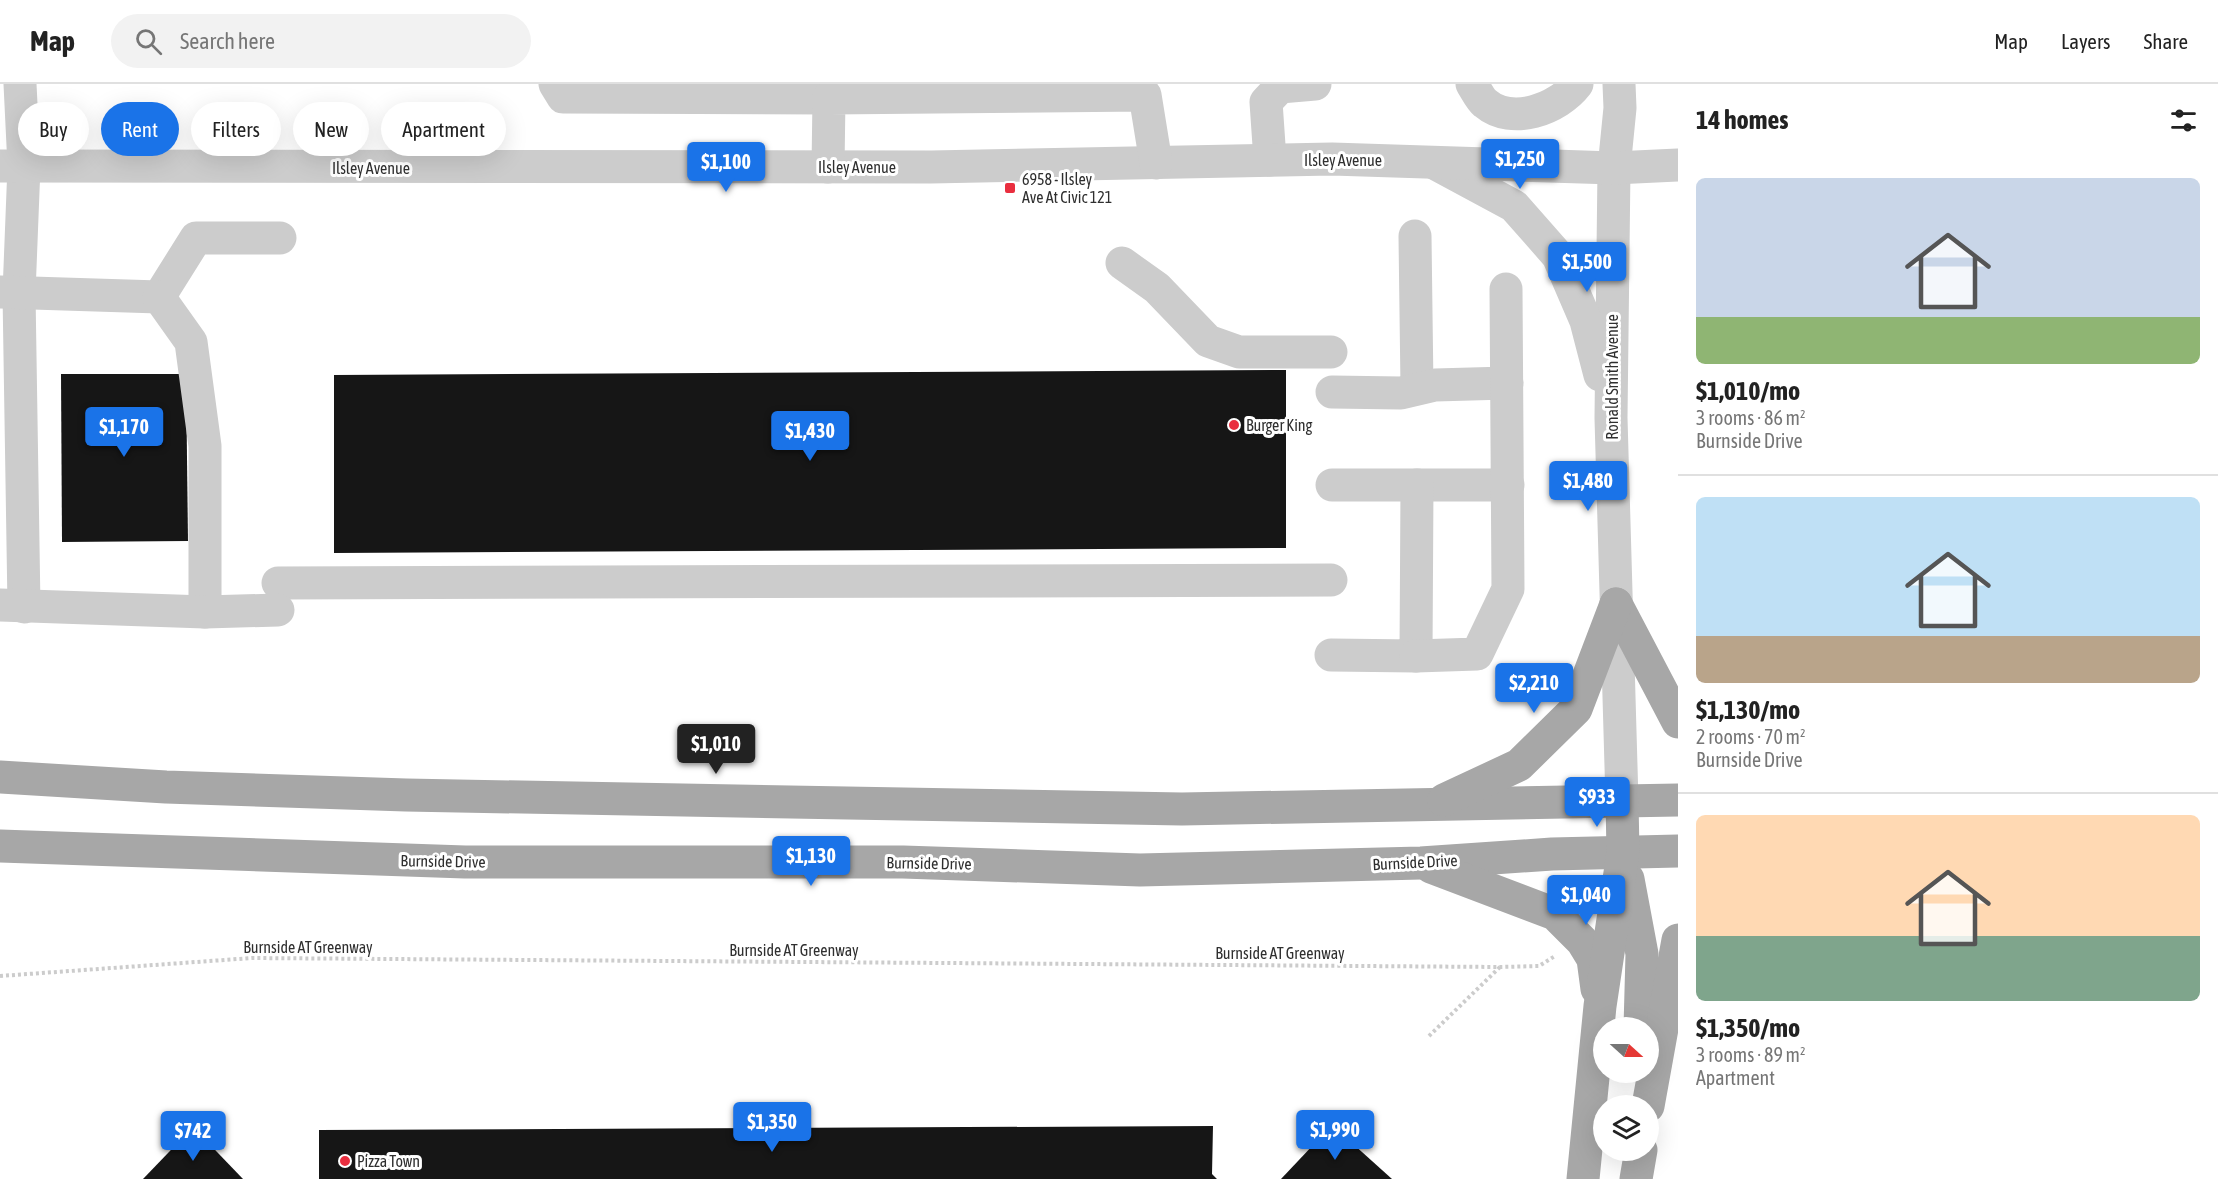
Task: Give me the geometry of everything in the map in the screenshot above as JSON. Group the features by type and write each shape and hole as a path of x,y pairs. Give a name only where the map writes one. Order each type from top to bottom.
{"main road":[{"path":"1616,604 1678,722"},
{"path":"1431,806 1519,765 1576,709 1616,604"},
{"path":"0,777 166,787 417,795 1182,809 1678,800"},
{"path":"1622,801 1623,853 1642,954 1640,1017"},
{"name":"Burnside Drive","path":"0,846 465,862 903,862 1140,870 1421,863 1552,854 1678,851"},
{"path":"1583,1179 1600,1006 1623,853"},
{"path":"1421,863 1555,914 1582,941 1593,959 1600,1006"},
{"path":"1650,1095 1678,940"},
{"path":"1636,1179 1638,1161"}],"street":[{"path":"20,84 12,166 9,293 12,606 205,612 278,597 1331,580"},
{"path":"555,84 563,97 829,98 1142,89 1156,163"},
{"path":"1270,160 1261,93 1280,87 1315,84"},
{"path":"1472,84 1485,103 1503,112 1526,113 1544,109 1570,93 1577,84"},
{"path":"1596,84 1604,167"},
{"path":"1604,167 1620,108 1619,84"},
{"path":"828,167 829,98"},
{"name":"Ilsley Avenue","path":"12,166 828,167 1270,160 1429,160 1604,167 1678,165"},
{"path":"1429,160 1514,206 1557,256 1586,321 1611,418"},
{"name":"Ronald Smith Avenue","path":"1604,167 1622,801"},
{"path":"1415,236 1417,388"},
{"path":"159,297 196,238 280,238"},
{"path":"1122,263 1157,288 1208,340 1239,352 1332,352"},
{"path":"1331,655 1478,654 1508,589 1506,289"},
{"path":"9,293 159,297"},
{"path":"159,297 191,342 205,446 205,612"},
{"path":"1332,392 1401,393 1436,385 1507,383"},
{"path":"1332,485 1508,485"},
{"path":"1416,656 1417,485"}],"path":[{"name":"Burnside AT Greenway","path":"0,976 252,958 1500,967 1539,966 1582,941"},
{"path":"1429,1036 1500,967"}],"building":[{"path":"1286,370 1286,548 334,553 334,375"},
{"path":"61,374 186,374 188,541 62,542"},
{"path":"1332,1125 1392,1179 1281,1179"},
{"path":"1213,1126 1212,1174 1217,1179 319,1179 319,1130"},
{"path":"193,1127 243,1179 143,1179"}],"place":[{"name":"6958 - Ilsley Ave At Civic 121","path":"1010,188"},
{"name":"Burger King","path":"1234,425"},
{"name":"Pizza Town","path":"345,1161"}]}
